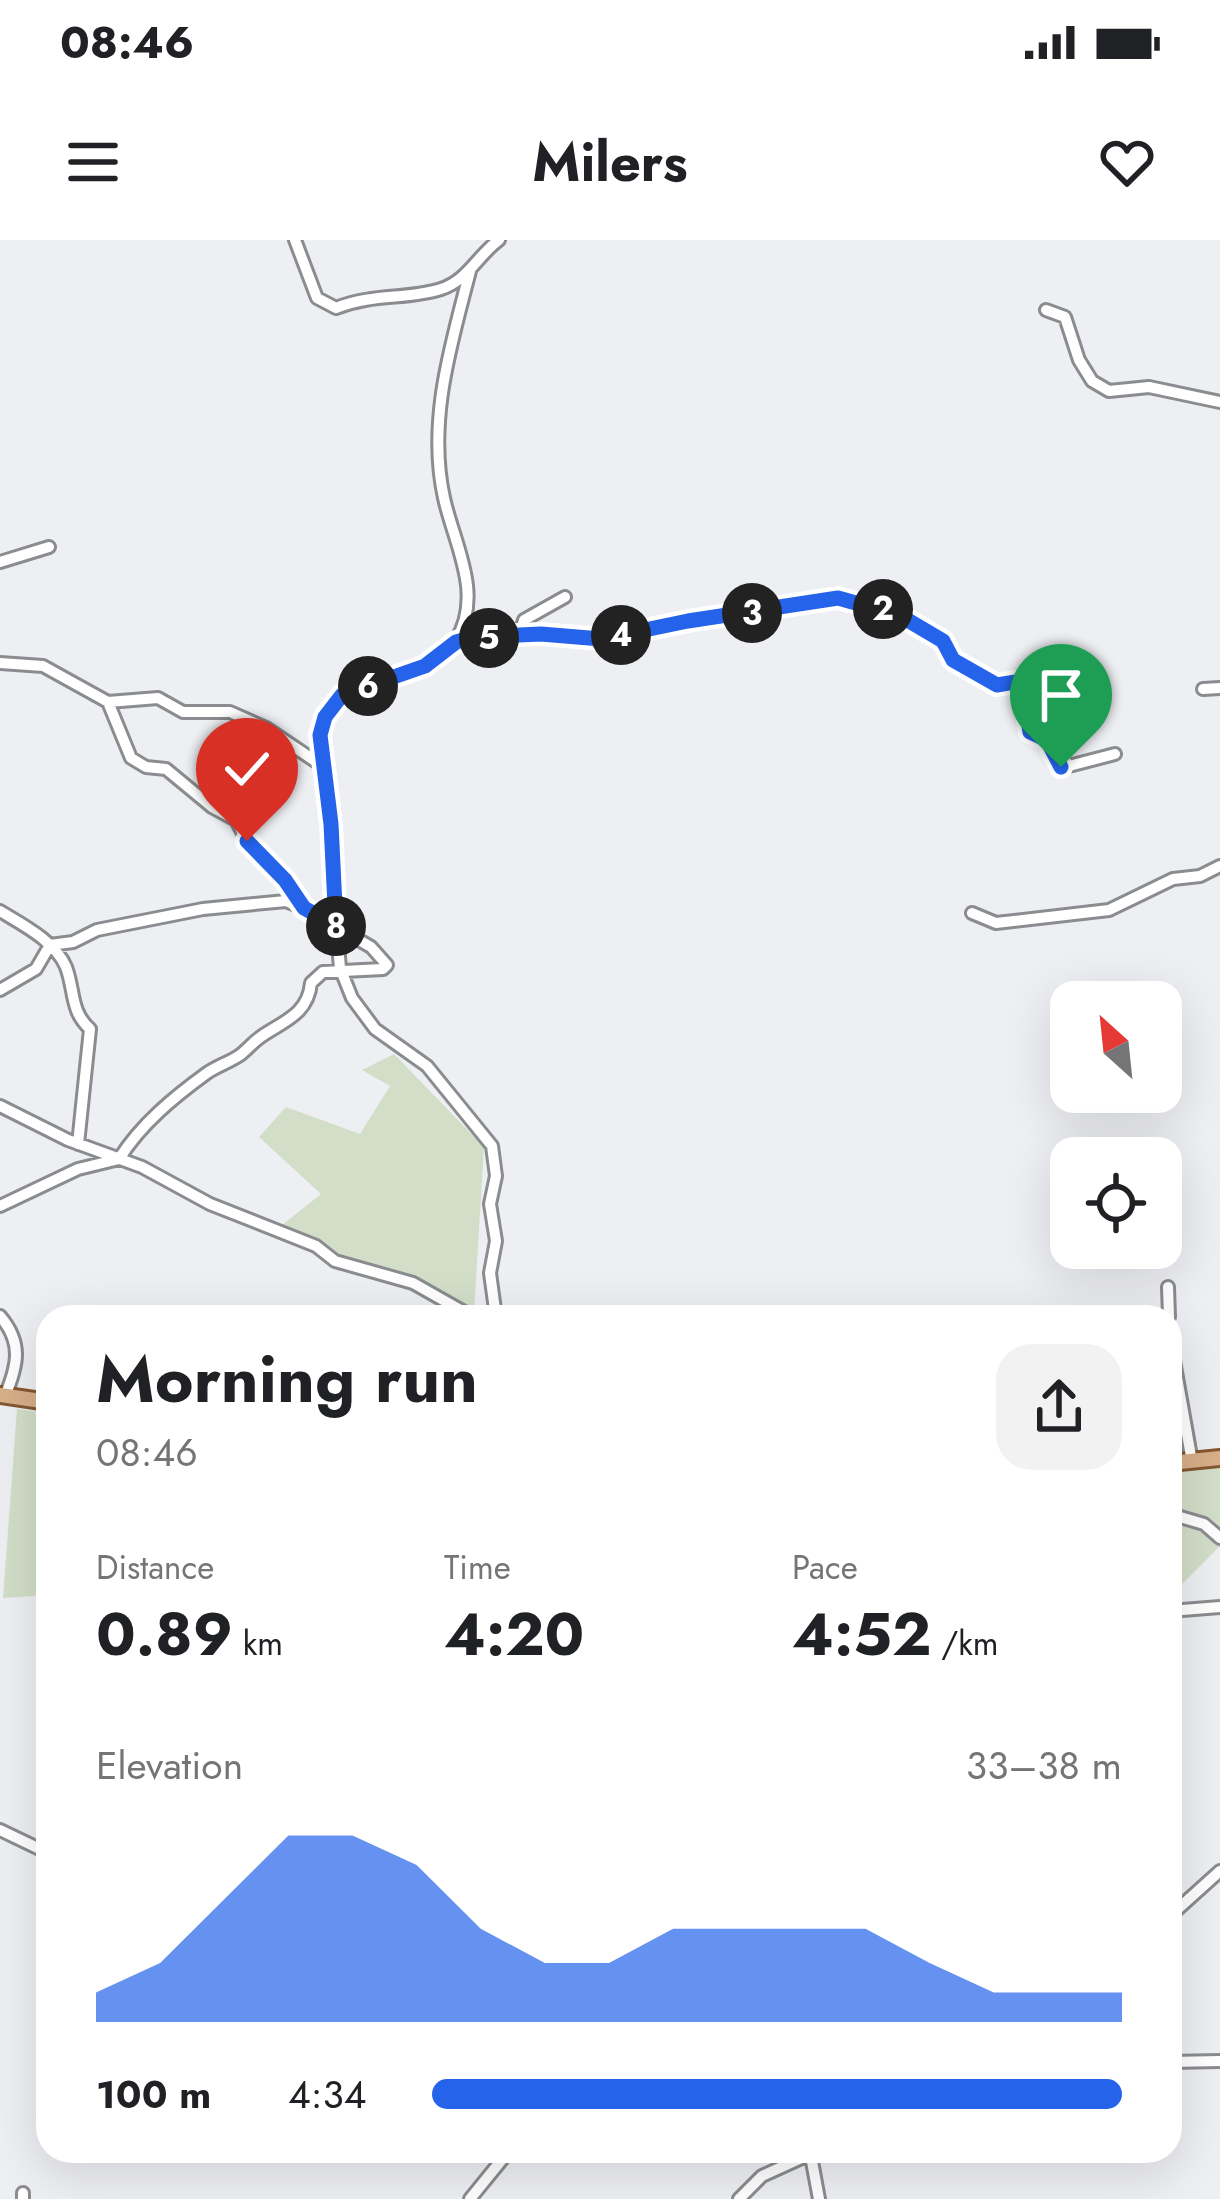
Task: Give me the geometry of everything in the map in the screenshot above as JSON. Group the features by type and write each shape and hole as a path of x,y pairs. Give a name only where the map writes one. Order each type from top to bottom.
{"main road":[{"path":"3,1396 36,1400"},
{"path":"1182,1462 1220,1458"}],"street":[{"path":"296,240 317,298 335,308 363,298 442,289 470,271"},
{"path":"456,642 467,602 466,572 444,501 436,443 470,271 482,252 499,240"},
{"path":"1046,310 1065,316 1079,361 1092,380 1109,391 1149,387 1220,402"},
{"path":"0,562 49,547"},
{"path":"519,638 524,620 566,597"},
{"path":"494,1305 490,1273 496,1241 490,1204 496,1176 492,1146 427,1066 374,1029 352,998 340,968 320,735 325,717 342,695 425,666 456,642 474,637 541,634 601,639 838,598 899,615 943,641 953,660 997,685 1021,681 1030,732 1047,740 1061,767 1114,754"},
{"path":"0,663 44,666 107,702 158,698 183,712 230,712 266,728 324,766"},
{"path":"1203,689 1220,688"},
{"path":"107,702 131,758 146,767 166,769 212,807 236,820 247,841 285,880 304,908"},
{"path":"972,913 996,922 1109,910 1173,880 1200,876 1220,866"},
{"path":"0,1206 78,1169 119,1159 159,1111 208,1072 238,1057 298,1013 310,983 323,972 387,965 371,946 286,901 203,909 97,930 73,942 50,945"},
{"path":"0,911 50,945 66,967 77,1018 90,1030 78,1144"},
{"path":"0,990 36,969 50,945"},
{"path":"0,1106 210,1204 316,1246 335,1261 413,1283 452,1305"},
{"path":"1168,1287 1169,1305"},
{"path":"0,1316 13,1332 18,1358 3,1396"},
{"path":"1182,1406 1192,1462"},
{"path":"1182,1518 1204,1524 1220,1538"},
{"path":"1182,1610 1220,1607"},
{"path":"0,1830 36,1847"},
{"path":"1182,1905 1220,1871"},
{"path":"1182,2062 1220,2061"},
{"path":"739,2199 762,2176 793,2163"},
{"path":"815,2163 819,2199"},
{"path":"470,2199 496,2165"}],"green space":[{"path":"394,1054 484,1147 474,1305 457,1305 277,1229 321,1194 259,1137 286,1107 360,1134 390,1086 362,1070"},
{"path":"17,1409 36,1411 36,1596 3,1598"},
{"path":"1220,1466 1220,1546 1182,1584 1182,1468"}],"route":[{"path":"247,841 285,880 304,908 336,926 320,735 325,717 342,695 425,666 456,642 474,637 541,634 601,639 838,598 899,615 943,641 953,660 997,685 1021,681 1030,732 1047,740 1061,767"}]}
